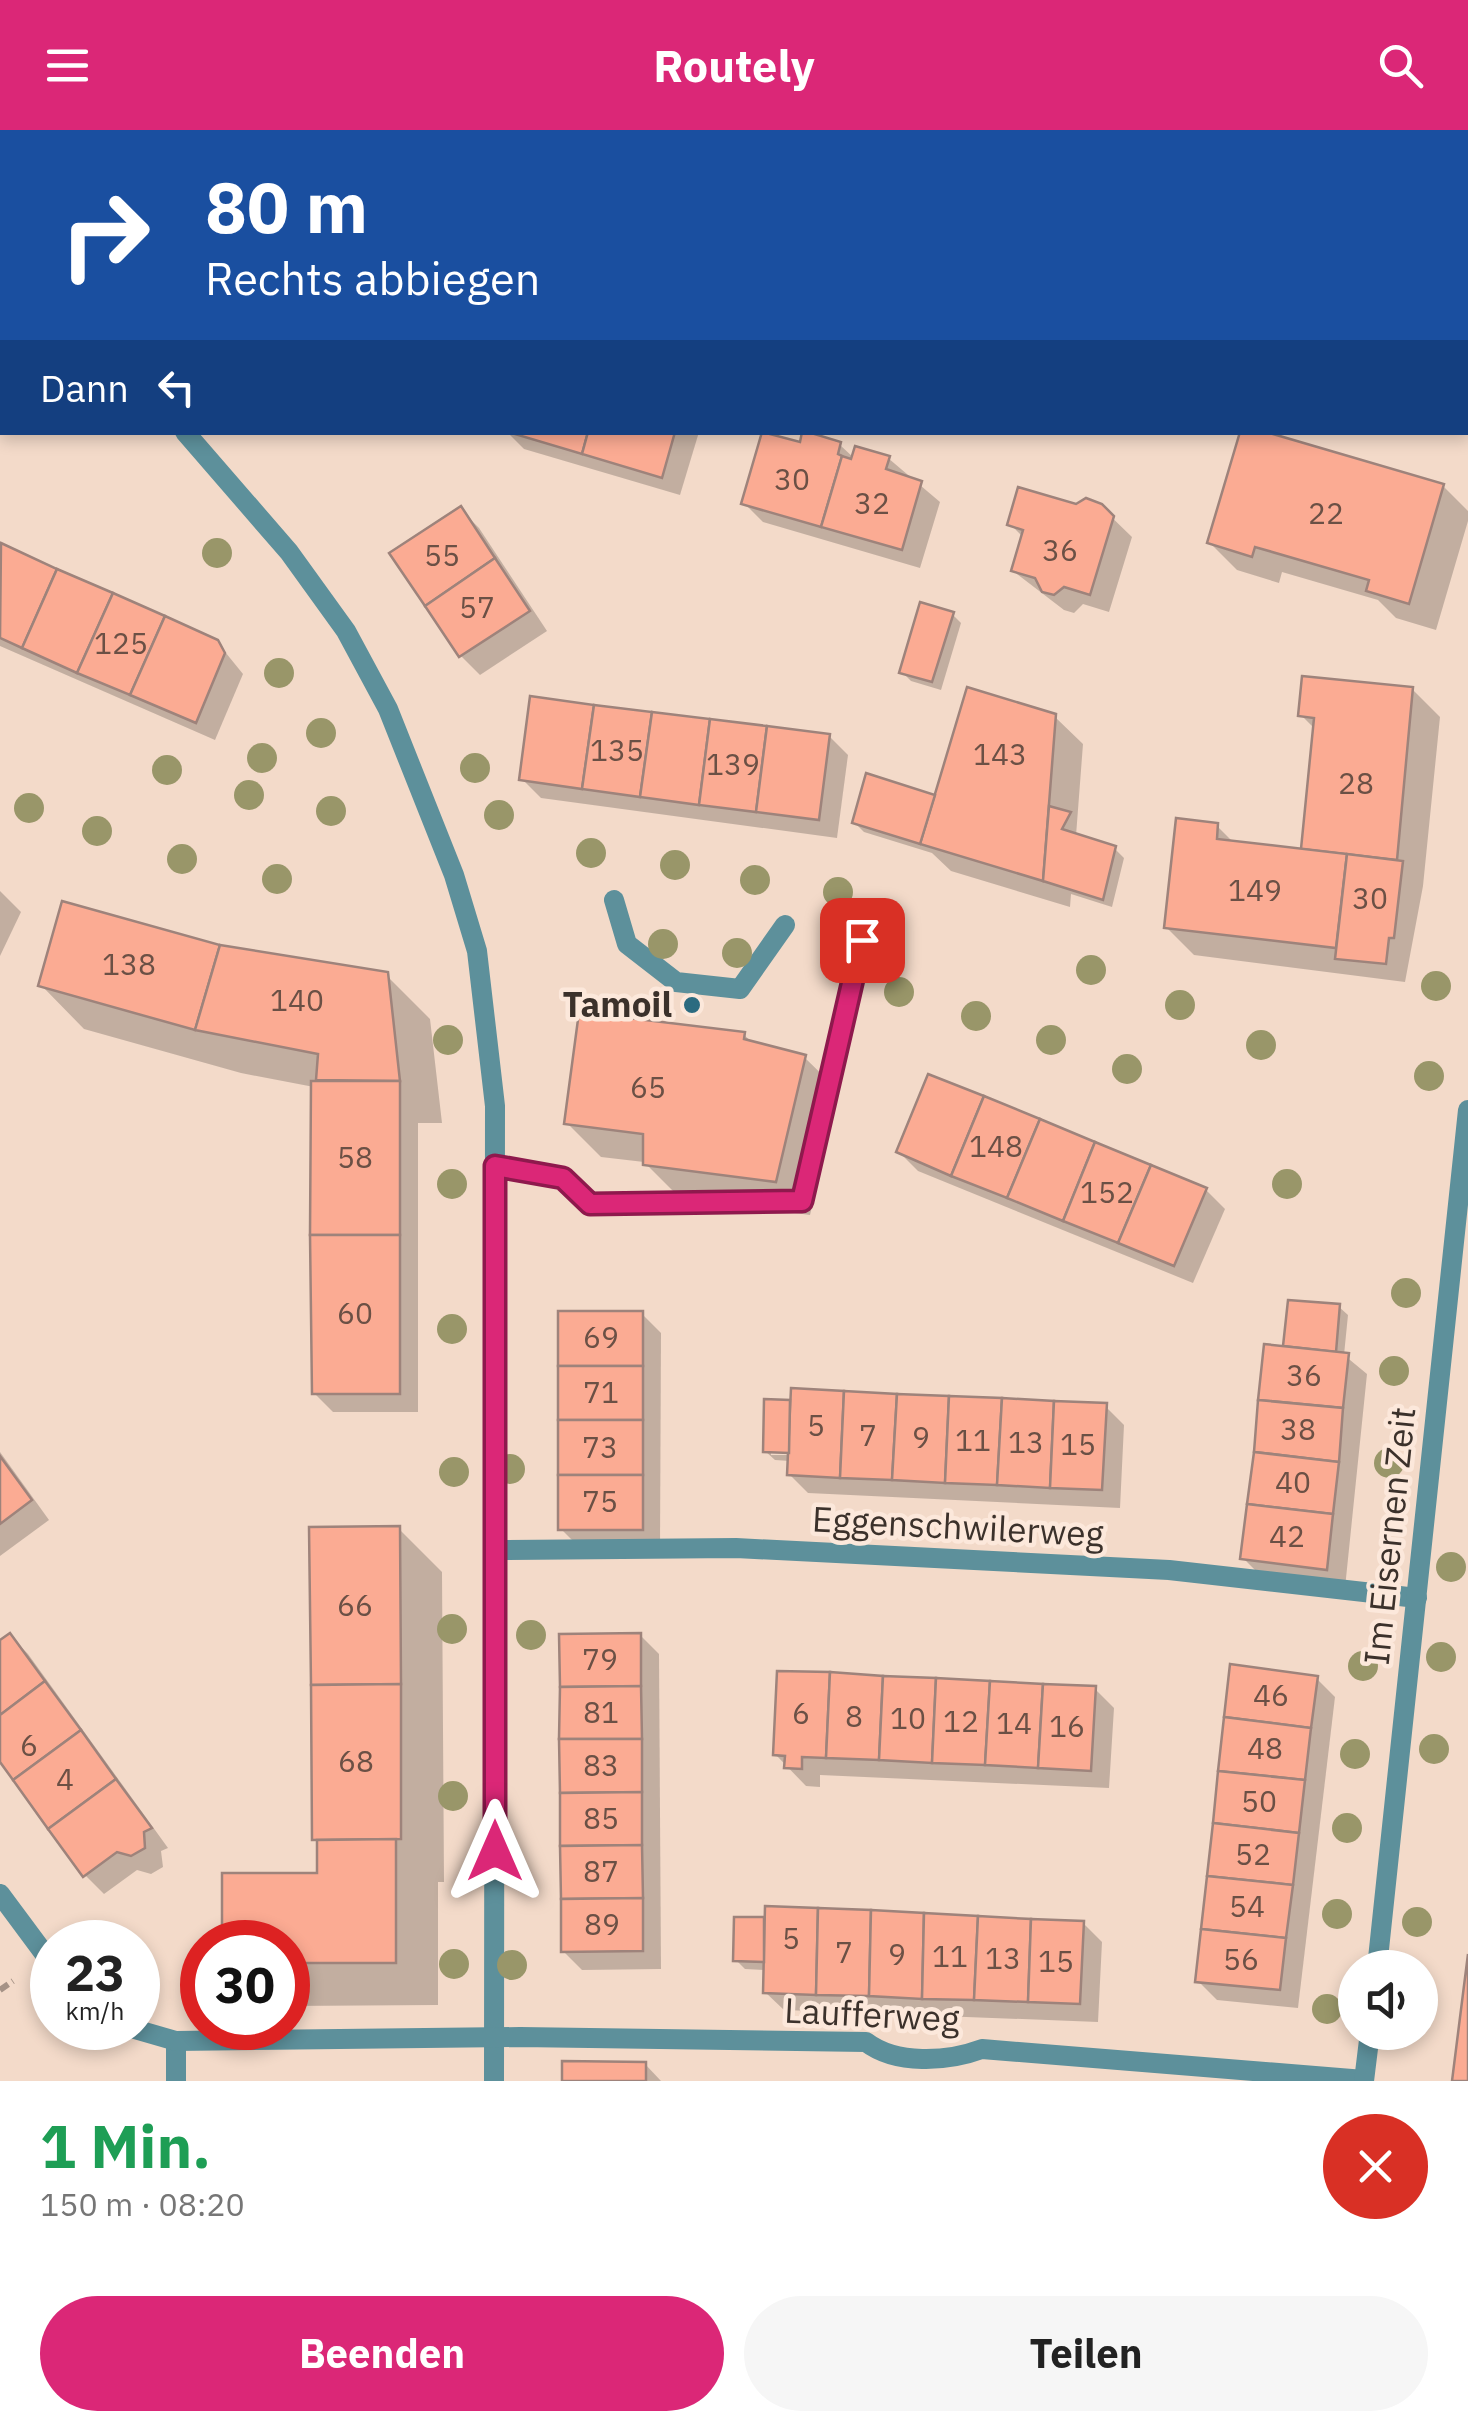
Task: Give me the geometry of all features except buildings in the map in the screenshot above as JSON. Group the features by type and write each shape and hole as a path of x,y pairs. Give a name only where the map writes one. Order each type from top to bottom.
{"street":[{"path":"188,435 290,552 346,631 409,756 477,951 496,1106 494,2081"},
{"path":"614,900 627,944 676,982 740,989 785,925"},
{"path":"495,1166 563,1178 590,1204 802,1201 862,940"},
{"name":"Im Eisernen Zeit","path":"1378,1950 1468,1110"},
{"name":"Eggenschwilerweg","path":"495,1550 736,1548 1169,1570 1417,1598"},
{"path":"0,1894 30,1934"},
{"name":"Laufferweg","path":"160,2036 176,2041 494,2037 866,2042 884,2056 958,2058 982,2049 1364,2080"},
{"path":"176,2041 176,2081"},
{"path":"1364,2080 1368,2050"}],"place":[{"name":"Tamoil","path":"692,1005"}],"route":[{"path":"495,1851 495,1166 563,1178 590,1204 802,1201 862,940"}]}
